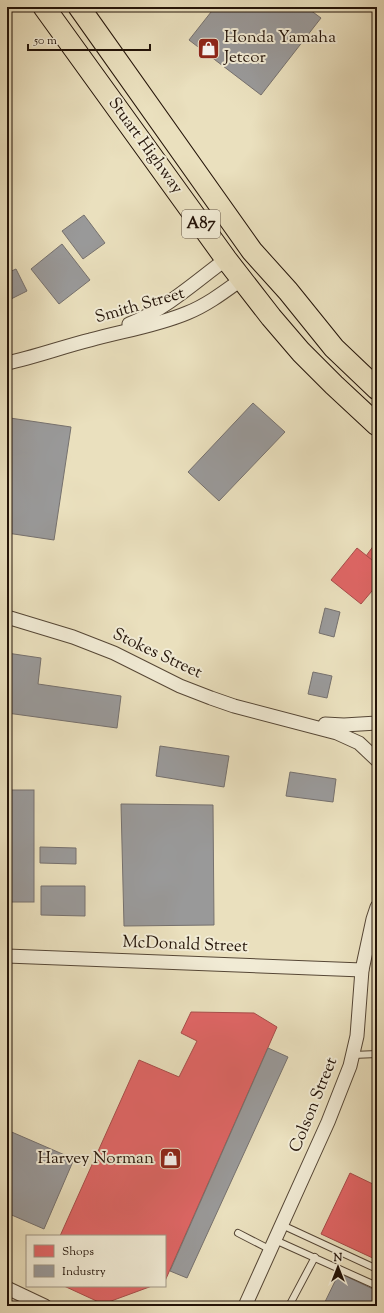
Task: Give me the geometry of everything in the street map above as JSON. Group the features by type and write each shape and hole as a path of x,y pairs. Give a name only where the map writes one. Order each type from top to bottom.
{"highway":[{"name":"Stuart Highway","path":"44,7 226,259 271,317 301,352 377,425"},
{"name":"Stuart Highway","path":"79,7 163,128 246,243 334,348 377,389"},
{"path":"226,259 246,243"},
{"path":"242,279 262,262"}],"street":[{"name":"Smith Street","path":"88,340 132,323 152,313 226,259"},
{"name":"Smith Street","path":"7,363 88,340 158,323 188,313 219,296 242,279"},
{"name":"Stokes Street","path":"7,616 73,637 114,653 180,686 211,698 234,706 293,721"},
{"path":"293,721 344,725 377,723"},
{"path":"293,721 348,737 359,743 377,760"},
{"name":"Colson Street","path":"245,1306 328,1122 353,1055 359,1020 362,970 377,907"},
{"name":"McDonald Street","path":"7,956 362,970"},
{"path":"7,1288 45,1306"}],"lane":[{"path":"353,1055 377,1054"},
{"path":"282,1225 377,1269"},
{"path":"238,1233 315,1257 377,1286"},
{"path":"289,1306 315,1257"}],"building: Shops":[{"path":"377,541 377,564 366,556"},
{"path":"357,548 377,564 377,585 361,604 331,580"},
{"path":"191,1012 254,1013 277,1027 166,1279 166,1235 60,1235 139,1060 179,1077 197,1041 181,1033"},
{"path":"350,1173 377,1186 377,1260 321,1234"},
{"path":"66,1287 149,1287 103,1304"}],"building: Industry":[{"path":"215,7 306,7 321,18 261,95 189,40"},
{"path":"84,215 105,243 83,259 62,231"},
{"path":"62,244 90,280 59,304 31,269"},
{"path":"16,269 27,291 7,301 7,273"},
{"path":"253,403 285,432 219,501 188,472"},
{"path":"10,418 71,427 54,540 7,533 7,439"},
{"path":"325,608 340,612 334,637 319,633"},
{"path":"7,653 41,658 38,684 121,696 117,728 7,713"},
{"path":"313,672 332,676 327,698 308,694"},
{"path":"160,746 229,756 224,787 156,776"},
{"path":"290,772 336,779 333,802 286,796"},
{"path":"7,790 34,790 34,902 7,902"},
{"path":"121,804 213,805 214,925 124,926"},
{"path":"40,847 76,848 76,864 40,863"},
{"path":"41,886 85,886 85,916 41,915"},
{"path":"268,1048 288,1057 187,1278 170,1271"},
{"path":"7,1130 74,1159 44,1229 7,1213"},
{"path":"339,1273 377,1291 377,1306 323,1306"}],"place":[{"name":"Honda Yamaha Jetcor","path":"208,48"},
{"name":"Harvey Norman","path":"170,1159"}]}
